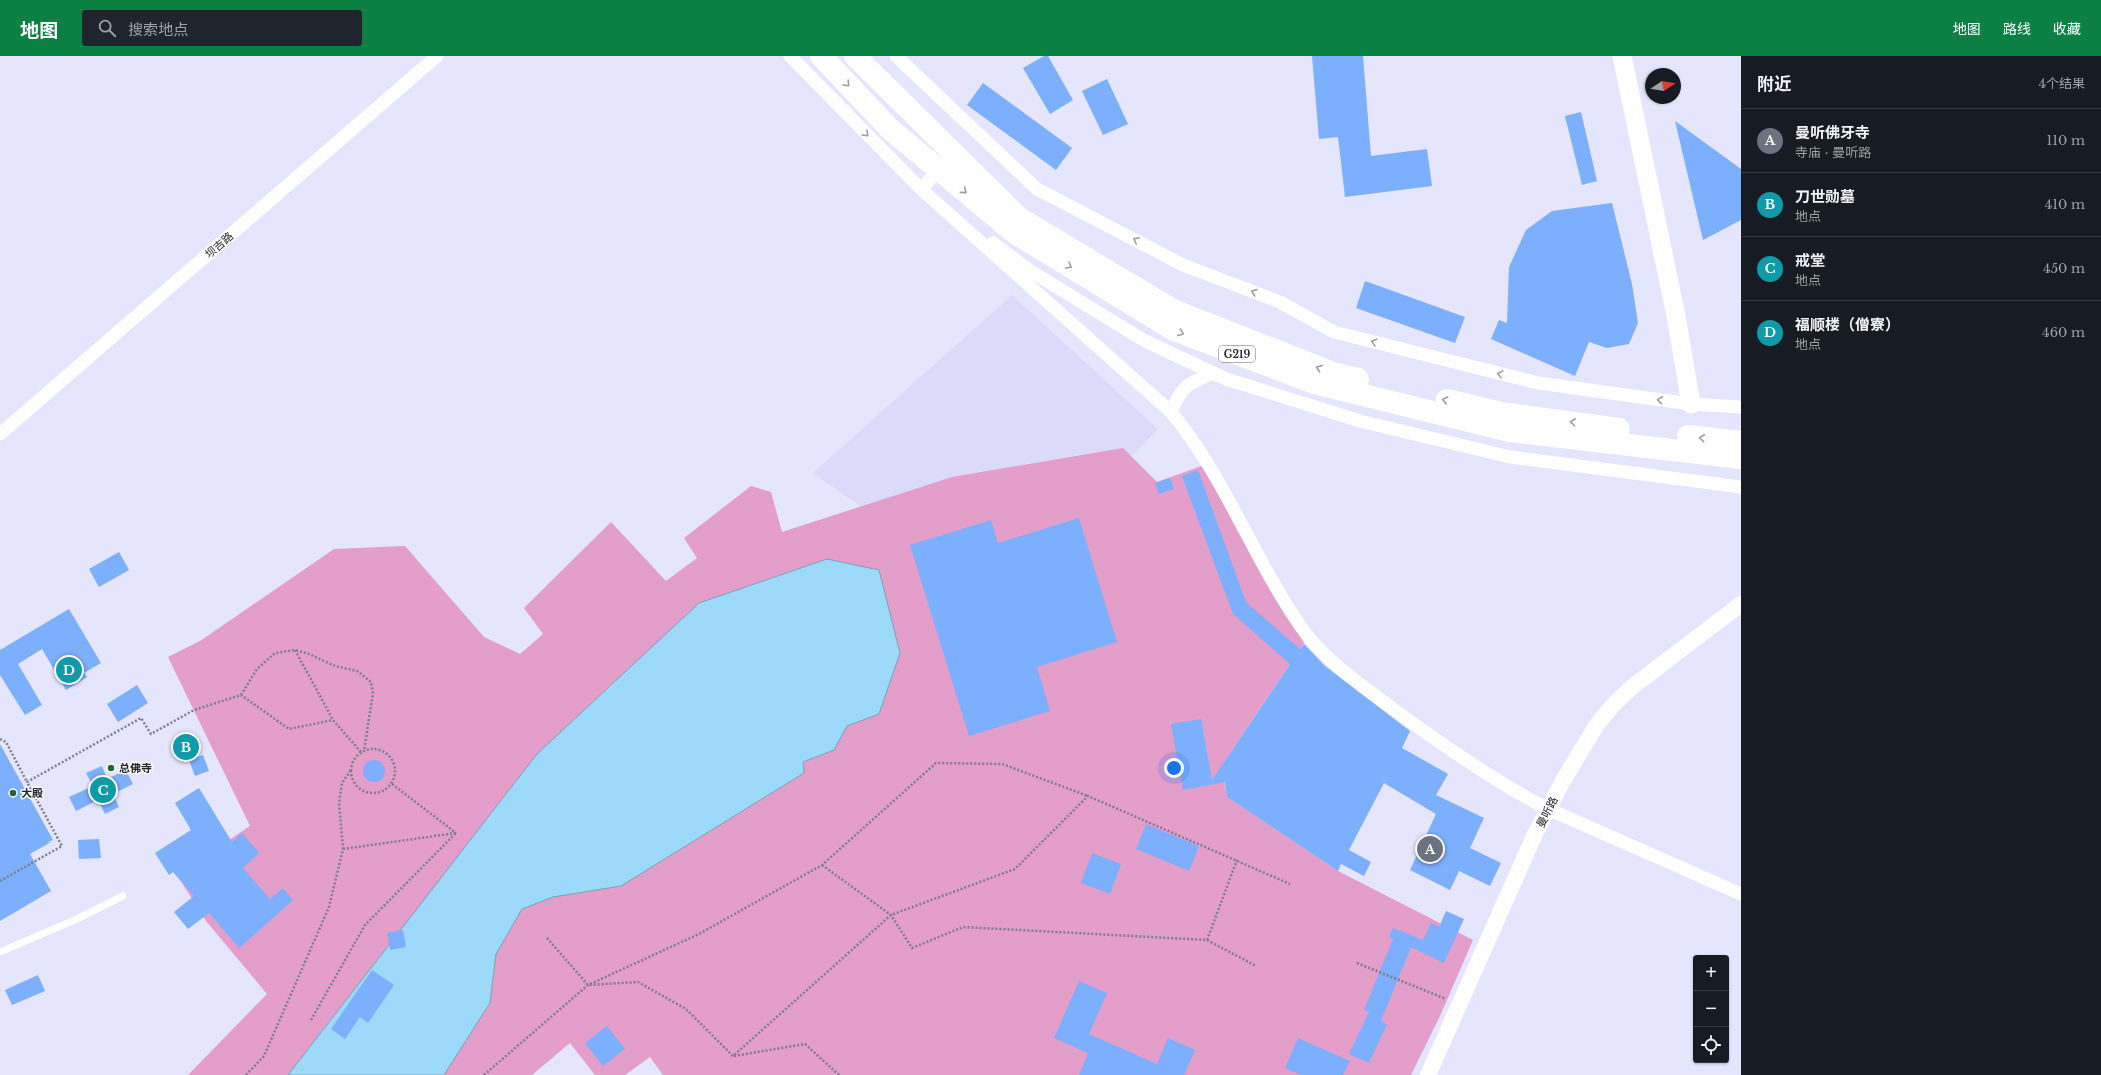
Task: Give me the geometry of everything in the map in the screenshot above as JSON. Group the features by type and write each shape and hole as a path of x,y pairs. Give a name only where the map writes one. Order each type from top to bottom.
{"highway":[{"name":"G219","path":"820,56 890,129 1015,233 1174,330 1314,383 1510,431 1741,458"},
{"name":"G219","path":"855,56 1019,218 1173,310 1333,373 1501,413 1646,432 1741,442"}],"main road":[{"path":"1622,56 1676,316 1691,404"}],"street":[{"name":"坝吉路","path":"0,434 437,56"},
{"path":"790,56 921,189 1171,412 1190,435 1210,467 1286,605 1320,650 1349,676 1415,724 1497,780 1548,809 1741,894"},
{"path":"896,56 1037,189 1183,265 1280,302 1334,332 1538,383 1691,404 1741,407"},
{"path":"921,189 939,170"},
{"path":"921,189 1029,270 1145,341 1226,379 1360,421 1510,457 1741,487"},
{"path":"1171,412 1179,393 1191,382 1213,373"},
{"name":"曼听路","path":"1428,1075 1548,809 1582,747 1612,705 1632,687 1741,604"}],"lane":[{"path":"0,952 79,918 123,896"}],"path":[{"path":"294,650 333,720 362,752"},
{"path":"27,782 141,718 151,734 194,710 241,695 257,670 266,661 276,653 294,650 309,654 334,666 357,671 371,682 373,693 362,752 352,763 351,770 355,784 365,792 379,793 392,784 396,772 392,758 381,750 374,749 362,752"},
{"path":"241,695 289,729 333,720"},
{"path":"0,739 6,742 62,846 0,880"},
{"path":"484,1075 588,985 699,934 822,865 936,763 1002,764 1088,796 1290,884"},
{"path":"246,1075 264,1056 329,908 343,849 339,803 342,783 351,770"},
{"path":"392,784 456,833"},
{"path":"733,1056 891,914 1015,869 1088,796"},
{"path":"343,849 456,833"},
{"path":"312,1020 365,926 456,833"},
{"path":"1207,940 1237,860"},
{"path":"822,865 891,914 912,948 963,927 1207,940 1256,966"},
{"path":"547,938 588,985"},
{"path":"1357,963 1459,1004"},
{"path":"588,985 638,982 686,1009 733,1056"},
{"path":"733,1056 805,1044 839,1075"}],"shaded area":[{"path":"1012,295 1158,429 1124,464 860,506 813,473"},
{"path":"1123,448 1157,482 1204,465 1304,643 1222,765 1227,797 1338,871 1473,940 1440,1016 1411,1075 663,1075 650,1057 625,1075 595,1075 570,1043 532,1075 188,1075 267,994 206,921 177,875 250,826 168,657 200,641 334,549 405,546 484,637 520,654 543,634 524,608 611,522 666,581 697,558 684,538 751,486 771,492 782,532 952,477"},
{"path":"827,559 879,570 900,653 879,714 847,726 834,750 803,762 804,773 621,886 553,897 522,909 496,954 490,1003 444,1075 288,1075 537,754 699,603"}],"building":[{"path":"1044,56 1048,56 1073,100 1050,114 1023,68"},
{"path":"1312,56 1363,56 1371,156 1427,149 1432,186 1345,197 1338,137 1319,139"},
{"path":"1107,79 1128,124 1103,135 1082,91"},
{"path":"983,83 1072,148 1056,170 967,105"},
{"path":"1581,112 1597,181 1582,185 1565,116"},
{"path":"1675,121 1741,169 1741,220 1703,240"},
{"path":"1612,203 1632,284 1638,323 1629,344 1607,348 1589,342 1575,376 1491,339 1499,320 1507,323 1509,267 1526,230 1552,211"},
{"path":"1365,281 1465,317 1455,343 1356,308"},
{"path":"1198,470 1246,602 1300,649 1304,644 1325,666 1410,731 1402,748 1448,774 1436,795 1484,818 1470,848 1501,863 1490,886 1459,871 1450,890 1410,870 1436,814 1384,783 1349,850 1371,862 1364,876 1341,864 1338,871 1227,797 1225,782 1183,790 1171,724 1201,719 1212,780 1290,664 1233,614 1182,476"},
{"path":"1170,478 1174,489 1159,494 1155,483"},
{"path":"1079,518 1117,642 1037,667 1050,711 969,736 910,545 991,520 998,543"},
{"path":"119,552 129,570 99,587 89,569"},
{"path":"69,609 101,663 84,673 87,677 66,690 42,649 18,664 42,705 25,715 0,675 0,650"},
{"path":"137,685 148,703 118,722 107,704"},
{"name":"大殿","path":"0,744 53,840 30,854 51,891 0,921"},
{"path":"203,755 209,771 195,776 189,760"},
{"path":"374,760 382,763 385,771 382,779 374,782 366,779 363,771 366,763"},
{"path":"102,766 107,779 126,770 133,784 113,794 119,807 105,814 98,800 76,811 69,797 93,786 86,773"},
{"path":"199,788 232,842 242,833 259,853 243,868 270,899 283,888 293,900 239,948 209,913 188,929 174,912 194,896 173,872 169,875 155,853 191,830 175,803"},
{"path":"1146,824 1199,846 1189,871 1136,849"},
{"path":"99,839 101,858 79,859 78,840"},
{"path":"1092,853 1121,864 1110,894 1081,883"},
{"path":"1446,911 1464,919 1444,963 1411,947 1381,1021 1387,1024 1369,1063 1349,1054 1369,1012 1364,1010 1393,939 1389,937 1393,928 1423,940 1431,923 1439,927"},
{"path":"403,930 406,947 390,950 387,933"},
{"path":"372,970 394,985 368,1023 360,1017 345,1039 331,1029"},
{"path":"38,975 45,991 12,1005 5,990"},
{"path":"1079,981 1107,993 1089,1034 1157,1064 1168,1038 1195,1050 1184,1075 1079,1075 1088,1053 1054,1038"},
{"path":"607,1026 625,1049 603,1066 585,1043"},
{"path":"1298,1038 1350,1061 1343,1075 1301,1075 1285,1068"}],"place":[{"name":"福顺楼（僧寮）","path":"69,670"},
{"name":"刀世勋墓","path":"186,747"},
{"name":"总佛寺","path":"111,768"},
{"name":"戒堂","path":"103,790"},
{"name":"大殿","path":"13,793"},
{"name":"曼听佛牙寺","path":"1430,849"}]}
